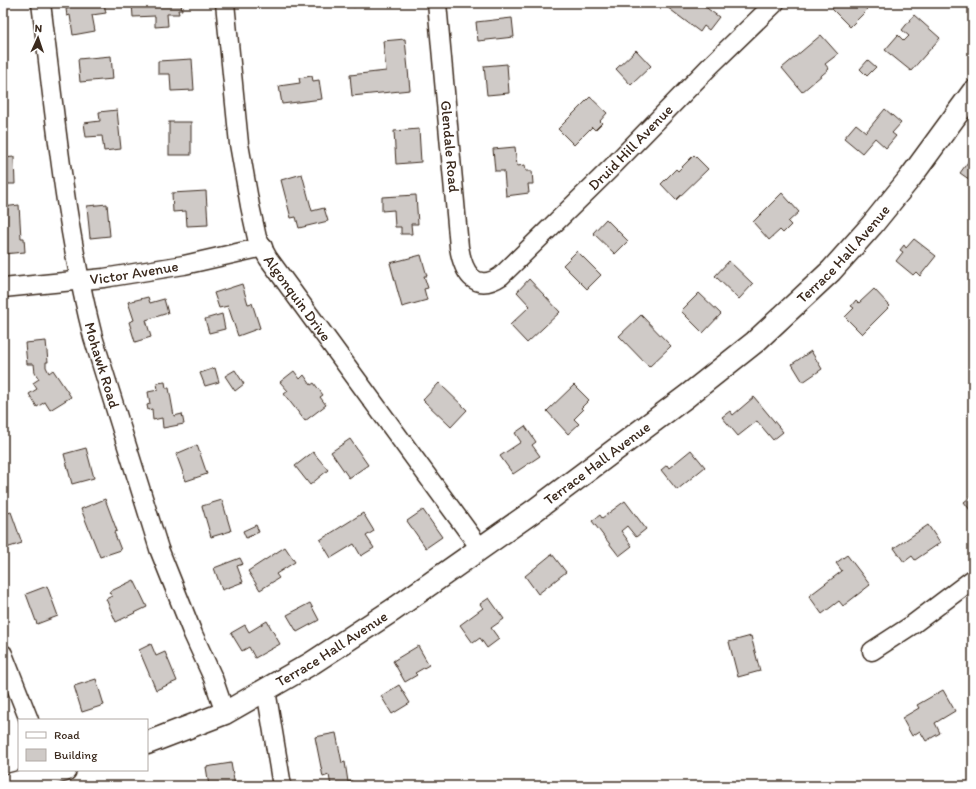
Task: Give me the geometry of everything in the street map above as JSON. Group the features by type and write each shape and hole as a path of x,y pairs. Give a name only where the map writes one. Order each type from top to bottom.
{"main road":[{"name":"Terrace Hall Avenue","path":"148,743 225,713 312,662 393,610 535,510 687,396 755,342 831,271 872,225 910,178 973,92"},
{"path":"5,786 55,771"}],"street":[{"name":"Mohawk Road","path":"41,3 67,211 79,280 93,337 159,549 181,606 214,678 225,713"},
{"name":"Algonquin Drive","path":"225,3 240,144 257,238 273,264 480,548"},
{"name":"Glendale Road","path":"437,3 459,247 461,260 467,271 472,278 480,283"},
{"name":"Druid Hill Avenue","path":"480,283 484,284 492,282 500,276 610,169 711,65 775,3"},
{"name":"Victor Avenue","path":"3,288 104,278 184,265 263,248"},
{"path":"872,651 912,624 973,579"},
{"path":"3,654 29,719"},
{"path":"266,690 282,786"}],"building":[{"path":"69,3 104,3 106,13 92,15 95,31 73,35 70,15 67,16 66,9 70,8"},
{"path":"132,3 181,3 182,10 178,10 179,14 167,14 168,26 155,27 155,16 133,17"},
{"path":"352,3 379,3 353,7"},
{"path":"671,3 700,3 719,17 709,30 704,26 700,32 667,7"},
{"path":"838,3 860,3 867,10 850,27 832,9"},
{"path":"914,15 940,38 911,71 885,50 898,35 904,41 909,36 902,30"},
{"path":"512,18 514,37 478,41 476,22"},
{"path":"821,35 838,54 825,64 829,69 802,92 782,68"},
{"path":"405,39 410,90 352,96 350,75 386,71 383,41"},
{"path":"636,50 651,66 631,85 616,69"},
{"path":"111,56 113,79 80,82 78,59"},
{"path":"192,59 194,90 171,91 170,74 158,74 158,61"},
{"path":"868,60 876,67 867,76 860,69"},
{"path":"507,64 509,93 487,95 484,66"},
{"path":"312,76 313,81 319,80 322,99 282,104 279,86 300,83 299,78"},
{"path":"590,97 607,113 600,121 602,123 595,130 592,127 574,145 558,129"},
{"path":"885,109 901,123 892,133 896,136 886,148 875,138 862,153 844,138 856,124 866,132"},
{"path":"117,110 121,149 104,151 102,136 86,137 84,123 100,121 99,112"},
{"path":"169,122 191,122 191,155 169,155"},
{"path":"419,129 421,162 396,164 394,131"},
{"path":"515,147 517,166 525,165 526,171 532,171 533,184 528,184 529,193 506,196 504,171 495,171 493,149"},
{"path":"694,155 708,169 676,200 661,184 676,169 678,171"},
{"path":"973,155 973,182 960,173"},
{"path":"14,157 15,184 3,184 3,158"},
{"path":"302,174 312,211 324,208 328,221 299,228 296,217 291,218 281,180"},
{"path":"206,191 208,225 187,226 186,211 173,212 172,193"},
{"path":"782,193 799,212 788,222 791,225 783,233 780,230 769,240 753,222"},
{"path":"416,195 418,224 411,224 412,234 401,234 401,227 395,227 394,210 382,211 382,197"},
{"path":"107,204 110,236 90,238 87,206"},
{"path":"19,205 21,238 24,238 25,252 3,254 3,207"},
{"path":"606,219 628,241 615,254 593,233"},
{"path":"914,239 936,256 920,276 916,272 913,275 896,261 903,252 900,250 904,245 906,248"},
{"path":"577,251 601,275 587,289 563,265"},
{"path":"421,255 427,276 424,276 428,288 424,289 427,300 402,307 390,263"},
{"path":"729,261 753,284 739,299 715,276"},
{"path":"529,279 560,312 527,343 510,325 530,306 517,292"},
{"path":"242,284 248,304 252,303 260,328 238,336 228,306 219,308 214,293"},
{"path":"874,289 890,306 862,334 845,317 854,308 851,306 856,300 859,303"},
{"path":"699,293 721,314 703,333 681,311"},
{"path":"148,297 150,303 164,299 168,313 146,320 151,337 135,342 129,322 134,320 128,302"},
{"path":"222,314 225,329 209,333 205,319"},
{"path":"641,315 671,346 649,367 619,336"},
{"path":"46,341 48,362 46,362 46,367 49,373 53,370 71,397 50,410 45,402 37,407 29,394 37,389 33,383 39,379 35,373 34,364 27,364 25,343"},
{"path":"811,351 822,369 803,382 792,364"},
{"path":"215,368 219,382 205,386 200,373"},
{"path":"235,370 244,384 235,391 225,376"},
{"path":"294,371 300,379 304,375 311,385 314,383 323,395 320,397 326,405 305,421 284,394 288,391 280,382"},
{"path":"165,382 166,388 169,388 174,416 182,414 184,424 163,428 162,418 153,420 152,409 148,410 147,405 150,404 148,392 158,390 157,383"},
{"path":"439,383 467,410 451,427 423,400"},
{"path":"574,385 589,400 581,408 583,410 574,419 579,424 568,434 547,411"},
{"path":"754,397 783,432 773,440 757,421 738,436 722,417 730,411 733,415"},
{"path":"525,426 536,442 532,445 540,456 513,474 500,456 521,442 515,433"},
{"path":"350,439 368,465 349,478 331,452"},
{"path":"197,445 207,474 186,481 176,454"},
{"path":"86,448 94,478 72,484 64,454"},
{"path":"691,450 705,467 677,490 661,470 667,465 669,468"},
{"path":"313,452 328,470 310,485 295,466"},
{"path":"973,495 973,514 964,502"},
{"path":"3,499 8,513 11,512 22,543 3,549"},
{"path":"105,499 117,531 114,532 121,550 100,557 81,509"},
{"path":"222,500 231,531 211,537 202,506"},
{"path":"625,501 646,529 636,537 627,526 621,531 632,546 619,556 592,521 600,515 602,518"},
{"path":"423,510 442,537 426,548 407,521"},
{"path":"363,513 374,531 366,536 374,548 361,556 354,544 331,558 320,540"},
{"path":"256,525 259,532 246,538 243,531"},
{"path":"928,525 940,543 915,560 912,556 904,562 894,548"},
{"path":"285,547 295,562 276,574 279,578 260,590 248,571"},
{"path":"552,554 566,572 538,594 525,576"},
{"path":"847,555 870,585 843,606 839,601 822,614 809,596 842,571 836,563"},
{"path":"240,558 243,564 237,566 243,582 222,590 214,568"},
{"path":"134,580 147,607 116,622 106,599 112,596 109,592"},
{"path":"47,586 58,616 37,624 26,594"},
{"path":"489,598 504,619 491,628 499,639 487,648 480,638 473,643 460,625 483,608 480,604"},
{"path":"310,603 319,620 297,632 287,615"},
{"path":"267,621 280,644 255,658 249,647 242,651 231,633 245,625 249,632"},
{"path":"751,636 760,671 738,677 729,642"},
{"path":"151,644 156,656 165,652 177,681 156,690 139,650"},
{"path":"418,646 429,665 415,673 417,675 405,682 393,661"},
{"path":"96,679 104,705 82,712 74,686"},
{"path":"399,685 410,703 392,714 381,696"},
{"path":"943,690 955,711 935,723 940,733 926,741 920,731 912,736 902,718 919,708 917,705"},
{"path":"336,733 342,763 345,762 348,782 352,781 353,786 331,786 329,775 323,777 315,737"},
{"path":"231,763 235,786 209,786 206,767"}]}
